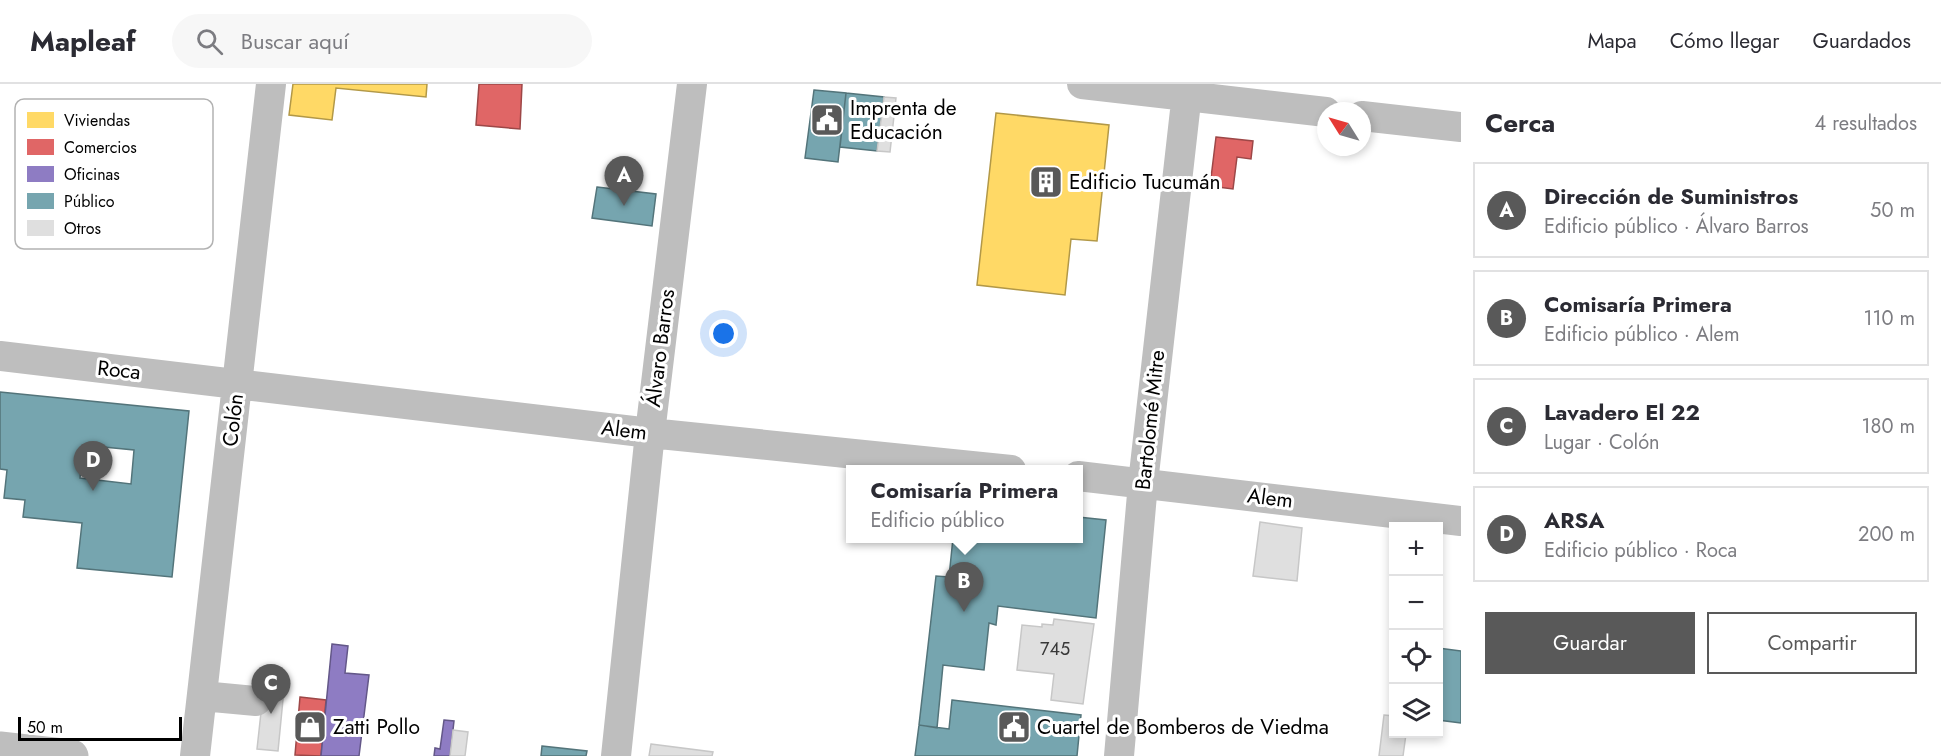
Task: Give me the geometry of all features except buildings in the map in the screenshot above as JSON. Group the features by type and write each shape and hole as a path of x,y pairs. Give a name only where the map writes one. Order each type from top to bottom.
{"main road":[{"path":"0,748 72,756"}],"street":[{"name":"Colón","path":"195,756 272,84"},
{"name":"Álvaro Barros","path":"616,756 650,433 692,84"},
{"path":"1082,84 1187,90 1317,111"},
{"name":"Bartolomé Mitre","path":"1119,756 1143,483 1187,90"},
{"path":"1371,117 1461,127"},
{"name":"Roca","path":"0,357 237,383"},
{"name":"Alem","path":"237,383 650,433 962,465"},
{"name":"Alem","path":"1083,477 1461,521"},
{"path":"202,696 256,701"}],"place":[{"name":"Imprenta de Educación","path":"827,120"},
{"name":"Edificio Tucumán","path":"1046,182"},
{"name":"Dirección de Suministros","path":"624,206"},
{"name":"ARSA","path":"93,491"},
{"name":"Comisaría Primera","path":"964,612"},
{"name":"Lavadero El 22","path":"271,714"},
{"name":"Zatti Pollo","path":"310,727"},
{"name":"Cuartel de Bomberos de Viedma","path":"1014,727"}]}
